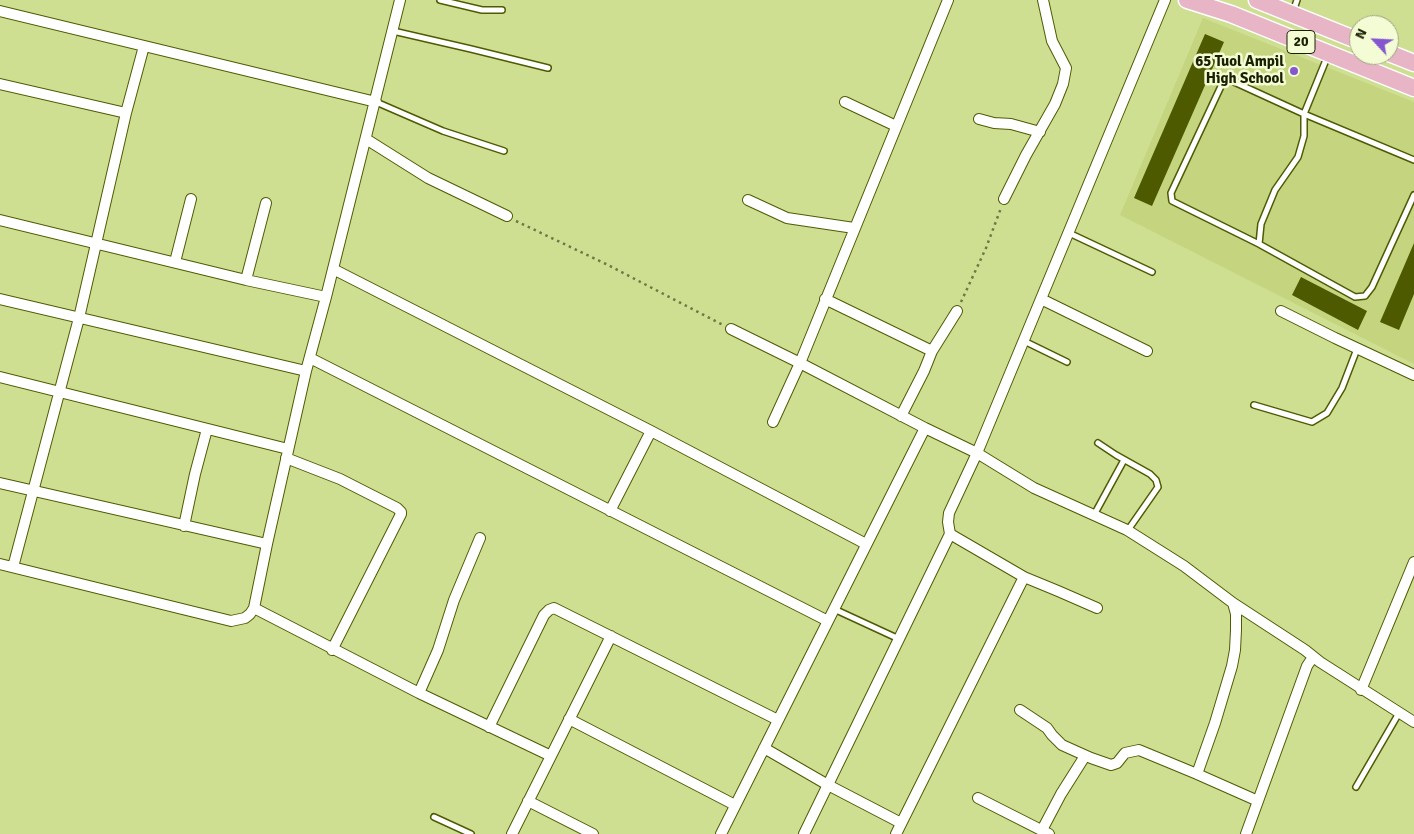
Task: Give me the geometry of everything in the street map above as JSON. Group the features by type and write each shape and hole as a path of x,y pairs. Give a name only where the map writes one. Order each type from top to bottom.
{"main road":[{"name":"20","path":"1187,0 1231,14 1414,88"},
{"name":"20","path":"1257,0 1295,7 1337,33 1349,38"},
{"path":"1328,54 1337,33"},
{"path":"1399,57 1414,63"}],"street":[{"path":"0,564 231,622 245,618 250,614 254,608 306,371 376,102 400,0"},
{"path":"773,422 800,362 948,0"},
{"path":"1004,199 1055,104 1063,84 1066,68 1052,41 1043,0"},
{"path":"804,834 950,534 949,513 977,453 1165,0"},
{"path":"0,11 376,102"},
{"path":"13,567 79,318 126,113 144,46"},
{"path":"0,84 126,113"},
{"path":"845,102 896,126"},
{"path":"979,119 994,123 1011,124 1040,132"},
{"path":"366,139 428,178 507,216"},
{"path":"175,262 191,199"},
{"path":"748,200 787,218 854,228"},
{"path":"246,280 266,203"},
{"path":"0,220 246,280 326,297"},
{"path":"333,269 651,431 866,544"},
{"path":"0,299 306,371"},
{"path":"825,299 932,351"},
{"path":"1041,299 1147,351"},
{"path":"900,416 924,371 932,351 957,311"},
{"path":"1281,311 1414,375"},
{"path":"731,329 800,362 900,416 977,453 1034,488 1127,530 1184,566 1233,603 1305,650 1312,657 1361,690 1414,722"},
{"path":"310,358 828,620"},
{"path":"0,377 207,428 287,454 397,508 401,514 332,650"},
{"path":"184,526 207,428"},
{"path":"721,834 925,428"},
{"path":"610,511 651,431"},
{"path":"0,483 267,544"},
{"path":"950,534 1024,578 1097,608"},
{"path":"419,694 438,650 454,600 480,538"},
{"path":"1361,690 1414,562"},
{"path":"896,834 1024,578"},
{"path":"1197,774 1216,723 1232,666 1236,630 1236,614 1233,603"},
{"path":"254,608 419,694 551,756"},
{"path":"489,727 544,614 554,608 778,720"},
{"path":"512,834 611,636"},
{"path":"1246,834 1306,666 1312,657"},
{"path":"1020,710 1047,728 1052,736 1062,745 1085,756 1111,765 1117,763 1125,753 1139,750 1258,801"},
{"path":"570,719 735,805"},
{"path":"764,748 828,785 901,823"},
{"path":"978,798 1045,832 1061,794 1085,756"},
{"path":"528,801 593,834"}],"lane":[{"path":"440,0 482,10 502,10"},
{"path":"392,31 548,68"},
{"path":"1259,244 1261,224 1275,190 1298,156 1304,136 1304,114 1328,54"},
{"path":"1414,160 1304,114 1232,81 1223,82 1171,193 1172,201 1259,244 1355,297 1365,296 1372,287 1414,195"},
{"path":"376,102 443,131 504,151"},
{"path":"1069,233 1152,272"},
{"path":"1024,341 1067,362"},
{"path":"1254,405 1312,422 1328,413 1342,388 1357,349"},
{"path":"1098,443 1150,474 1156,480 1158,487 1127,530"},
{"path":"1094,516 1124,460"},
{"path":"834,609 899,640"},
{"path":"1356,787 1400,713"},
{"path":"434,816 471,834"}],"path":[{"path":"957,311 986,248 1004,199"},
{"path":"507,216 606,264 731,329"}],"shaded area":[{"path":"1203,18 1414,102 1414,364 1120,215"}],"building":[{"path":"1205,34 1224,42 1152,206 1134,198"},
{"path":"1414,243 1414,294 1399,330 1380,322"},
{"path":"1301,277 1367,311 1358,330 1292,295"}],"place":[{"name":"65 Tuol Ampil High School","path":"1294,71"}]}
